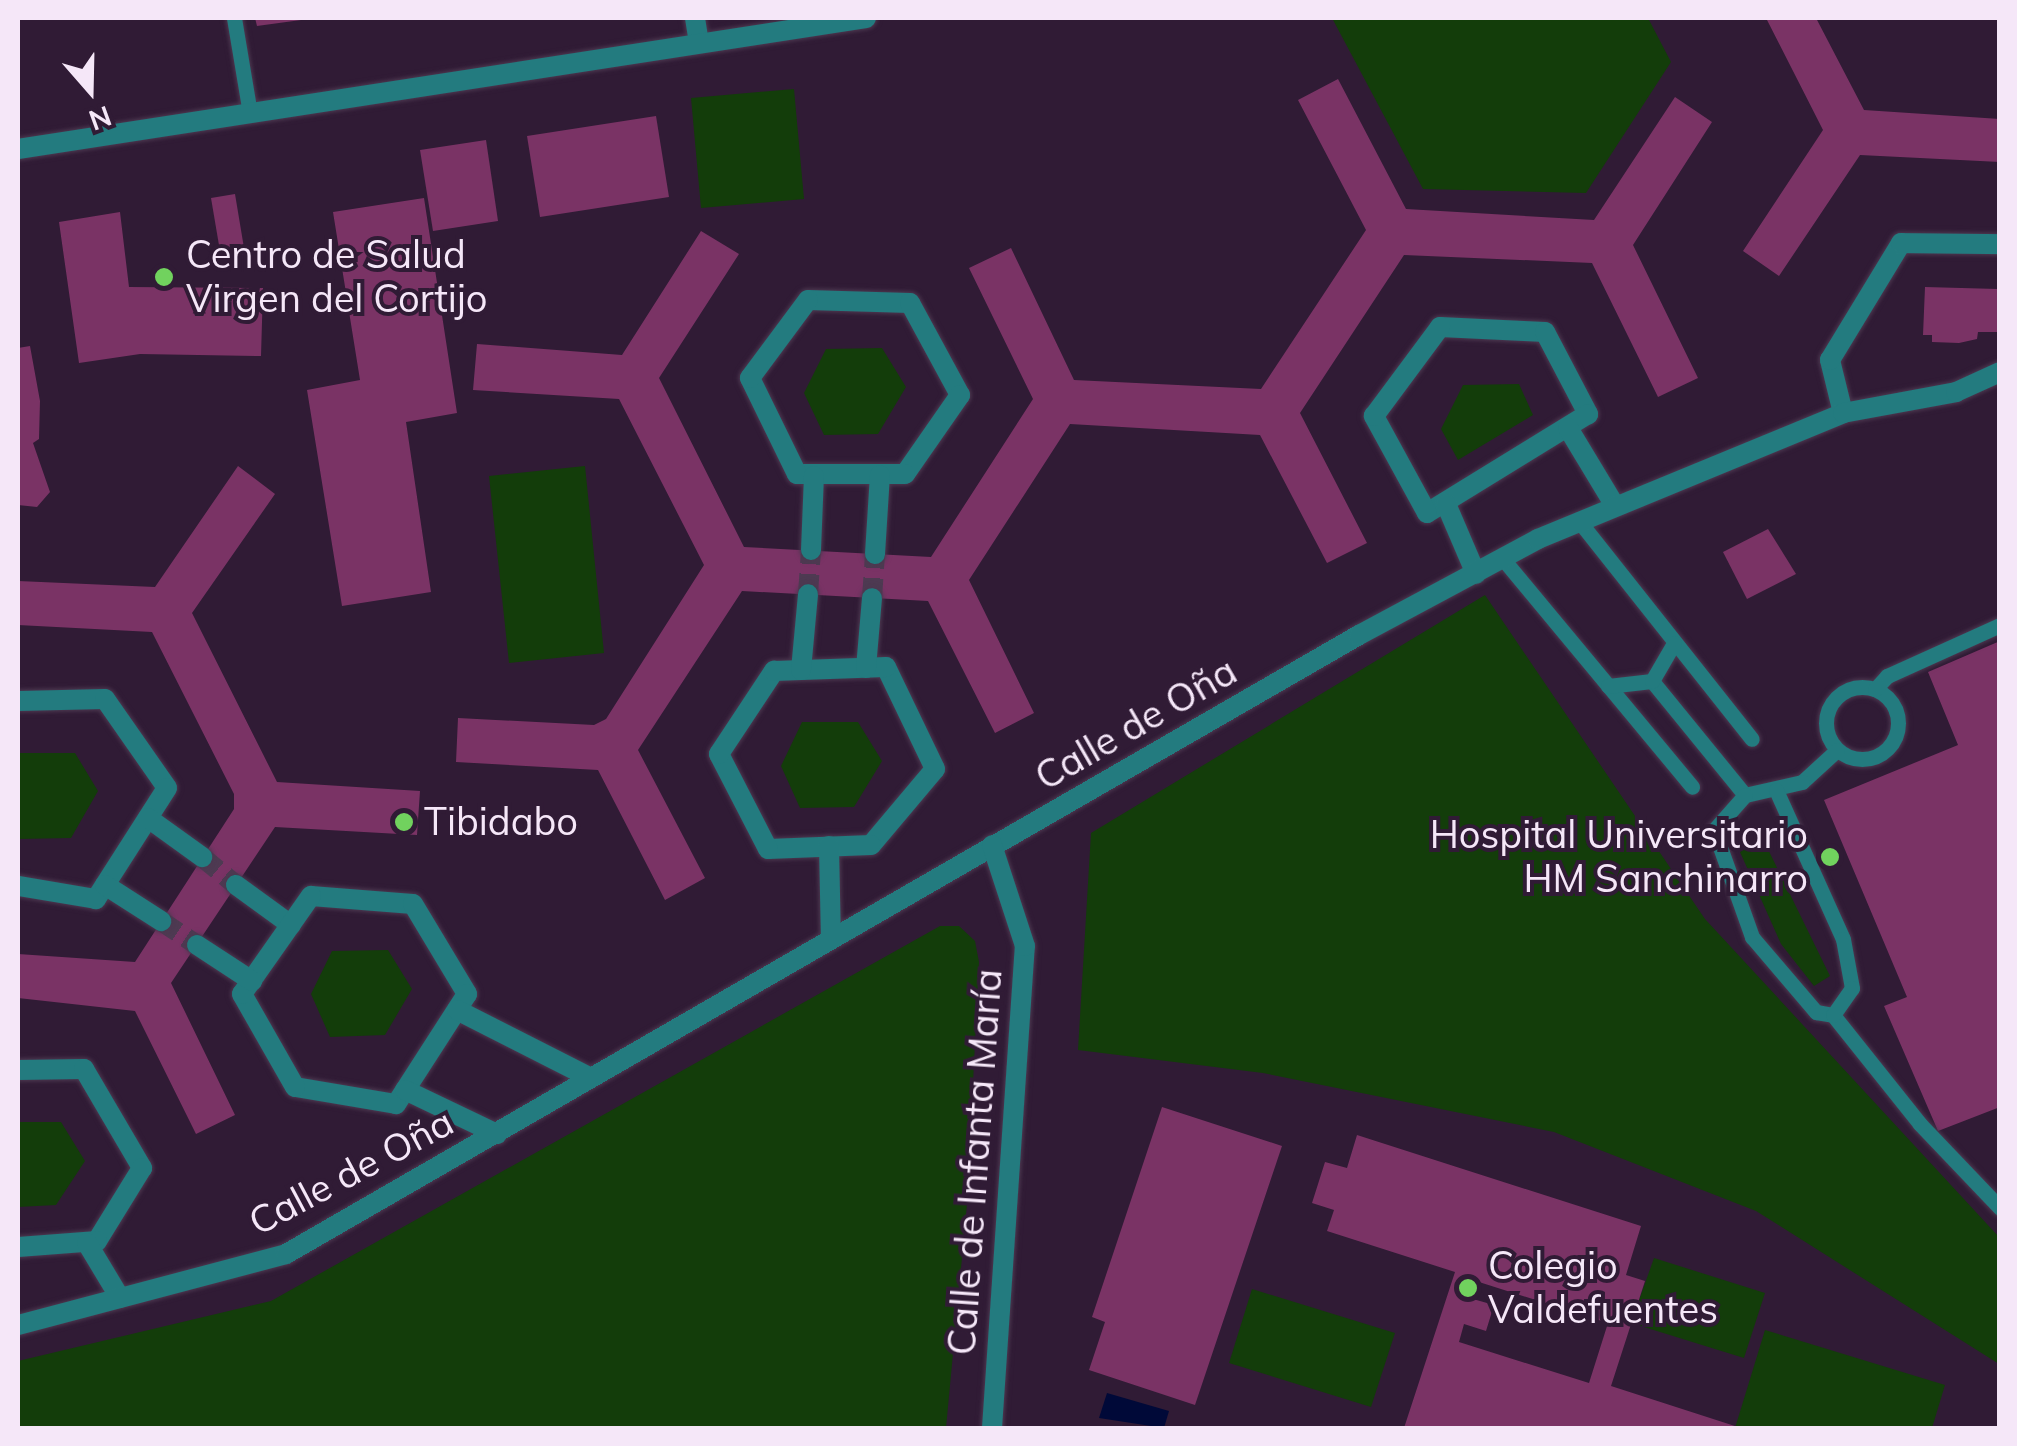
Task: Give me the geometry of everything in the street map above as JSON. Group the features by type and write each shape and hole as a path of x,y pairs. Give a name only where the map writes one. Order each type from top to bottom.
{"street":[{"path":"696,18 698,43"},
{"path":"18,149 866,18"},
{"path":"1843,413 1830,360 1902,242 2000,244"},
{"path":"808,300 910,303 960,396 905,474 880,475 797,474 750,378 808,300"},
{"path":"1440,327 1545,332 1588,414 1568,428 1428,513 1374,416 1440,327"},
{"name":"Calle de Oña","path":"18,1324 286,1254 992,844 1476,574 1580,521 1843,413 1956,392 2000,372"},
{"path":"1568,428 1615,506"},
{"path":"875,554 880,475"},
{"path":"811,550 814,476"},
{"path":"1446,504 1476,574"},
{"path":"801,670 808,594"},
{"path":"866,668 872,598"},
{"path":"866,668 886,668 935,769 871,844 768,849 719,754 774,672 866,668"},
{"path":"18,701 104,699 168,788 96,899 18,886"},
{"path":"148,818 202,856"},
{"name":"Calle de Infanta María","path":"992,844 1025,946 992,1428"},
{"path":"829,846 832,938"},
{"path":"105,885 161,921"},
{"path":"236,885 290,925"},
{"path":"197,945 252,981 310,896 413,904 468,994 457,1010 589,1077"},
{"name":"Calle de Oña","path":"252,981 242,994 295,1086 396,1104 457,1010"},
{"path":"18,1070 84,1069 142,1168 97,1242 18,1247"},
{"name":"Calle de Oña","path":"405,1090 497,1134"},
{"path":"87,1243 120,1298"}],"lane":[{"path":"234,18 250,114"},
{"path":"1580,521 1752,739"},
{"path":"1504,560 1692,787"},
{"path":"1874,689 1887,676 2000,626"},
{"path":"1652,680 1674,643"},
{"path":"1608,686 1652,680"},
{"path":"1652,680 1745,795"},
{"path":"1850,689 1874,689 1893,704 1896,737 1869,758 1837,750 1826,728 1831,704 1850,689"},
{"path":"1837,750 1802,782 1745,795 1714,830 1752,937 1816,1012 1834,1015 1920,1124 2000,1208"},
{"path":"1776,790 1843,939 1852,988 1834,1015"}],"green space":[{"path":"1332,18 1648,18 1671,62 1586,193 1423,189"},
{"path":"794,89 804,199 701,208 691,98"},
{"path":"882,348 906,387 878,434 824,435 804,393 826,349"},
{"path":"1519,384 1533,415 1458,460 1441,429 1463,385"},
{"path":"585,466 604,653 509,663 489,476"},
{"path":"1485,595 1705,919 1999,1237 1999,1364 1756,1211 1554,1132 1263,1073 1078,1050 1091,833"},
{"path":"802,722 858,722 882,761 854,807 800,808 781,766"},
{"path":"19,753 75,753 98,791 71,838 18,839"},
{"path":"1762,837 1830,976 1814,986 1781,944 1740,852"},
{"path":"940,926 959,926 975,941 979,962 967,1204 946,1428 18,1428 18,1361 271,1301"},
{"path":"388,950 412,989 385,1035 330,1037 311,994 332,951"},
{"path":"18,1122 61,1122 85,1161 56,1205 18,1207"},
{"path":"1654,1258 1765,1293 1744,1358 1631,1323"},
{"path":"1252,1289 1395,1333 1371,1407 1229,1363"},
{"path":"1765,1330 1945,1385 1932,1428 1735,1428"}],"shaded area":[{"path":"1107,1393 1169,1411 1164,1428 1099,1418"}],"building":[{"path":"255,18 301,18 301,20 257,26"},
{"path":"1766,18 1816,18 1864,110 2000,119 2000,162 1860,155 1779,276 1743,251 1823,130"},
{"path":"1338,79 1406,209 1594,220 1675,97 1712,122 1633,245 1698,378 1658,397 1592,263 1404,255 1300,413 1367,543 1327,563 1260,435 1070,424 969,580 1034,713 995,733 928,601 742,591 638,750 705,878 665,900 598,770 456,762 458,718 594,725 606,719 704,565 619,399 473,390 477,344 622,355 701,231 739,254 659,378 744,547 931,557 1033,399 969,268 1011,248 1074,380 1261,389 1366,230 1298,100"},
{"path":"656,116 669,197 540,217 527,136"},
{"path":"486,140 498,221 433,231 420,150"},
{"path":"235,194 245,254 221,257 211,198"},
{"path":"424,198 457,413 406,422 431,592 342,606 307,390 360,380 333,212"},
{"path":"120,212 129,287 263,288 261,356 140,354 79,363 59,222"},
{"path":"1925,287 1998,289 1997,332 1978,332 1977,339 1959,343 1932,342 1932,335 1923,335"},
{"path":"30,346 40,401 39,439 33,443 50,492 37,507 18,505 18,348"},
{"path":"238,466 275,494 192,613 277,782 420,791 417,835 275,827 171,983 235,1115 196,1134 135,1011 18,998 18,954 135,962 234,809 234,794 152,632 18,625 18,581 155,587"},
{"path":"1768,529 1796,574 1747,599 1723,552"},
{"path":"2000,641 2000,1107 1938,1131 1884,1006 1907,997 1824,800 1958,745 1928,672"},
{"path":"1162,1107 1282,1146 1195,1405 1089,1370 1105,1322 1092,1317"},
{"path":"1357,1135 1641,1226 1626,1275 1645,1281 1611,1386 1741,1428 1404,1428 1455,1272 1327,1231 1334,1210 1312,1203 1325,1162 1347,1168","holes":["1479,1282 1608,1323 1589,1383 1459,1342 1464,1324 1486,1331 1494,1305 1473,1299"]}],"tunnel":[{"path":"808,594 811,550"},
{"path":"872,598 875,554"},
{"path":"202,857 236,885"},
{"path":"161,921 197,945"}],"place":[{"name":"Centro de Salud Virgen del Cortijo","path":"164,277"},
{"name":"Tibidabo","path":"404,822"},
{"name":"Hospital Universitario HM Sanchinarro","path":"1830,857"},
{"name":"Colegio Valdefuentes","path":"1468,1288"}]}
